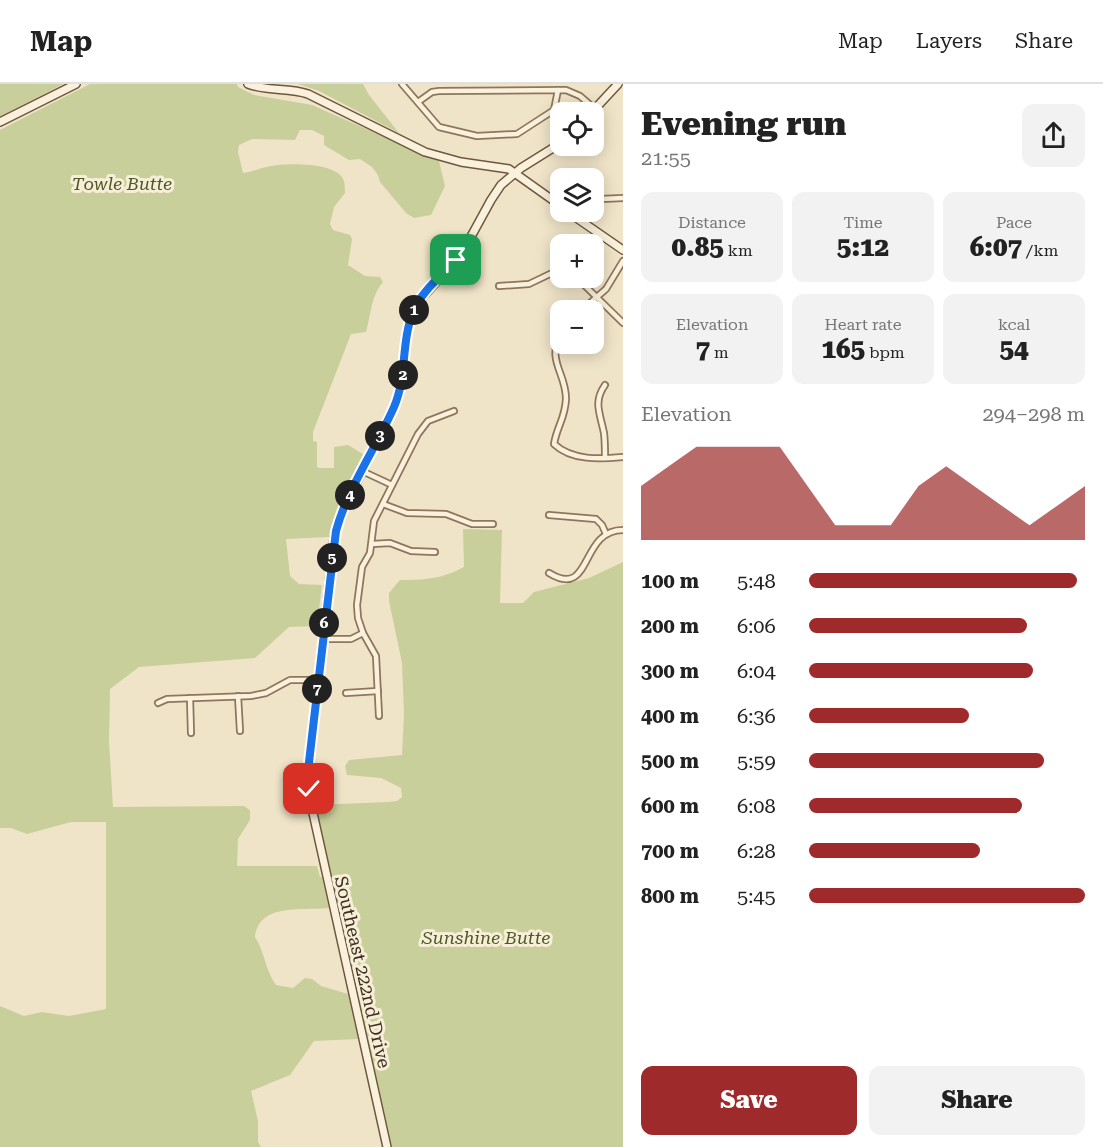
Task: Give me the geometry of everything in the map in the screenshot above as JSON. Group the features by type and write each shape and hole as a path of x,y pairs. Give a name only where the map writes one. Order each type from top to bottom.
{"main road":[{"path":"0,122 76,84"},
{"path":"248,84 260,88 292,90 308,94 425,152 461,162 509,169 550,198"},
{"path":"601,102 618,84"},
{"name":"Southeast 222nd Drive","path":"387,1147 310,804 309,762 336,531 341,514 398,398 408,327 417,303 461,255 501,185 550,149"},
{"path":"583,222 623,250"}],"street":[{"path":"402,84 439,127 477,136 517,135 554,110 558,90"},
{"path":"418,102 439,90 528,87 573,92 584,102"},
{"path":"604,199 623,198"},
{"path":"594,300 613,280 623,261"},
{"path":"499,286 524,285 550,274"},
{"path":"589,288 623,323"},
{"path":"555,354 559,376 564,384 565,408 554,444 562,451 577,457 623,457"},
{"path":"605,385 599,393 598,404 599,418 604,432 605,458"},
{"path":"379,716 376,656 363,633 358,618 360,575 372,544 374,521 418,434 427,419 454,411"},
{"path":"362,471 392,485"},
{"path":"383,504 407,513 446,514 472,524 493,524"},
{"path":"549,515 596,519 606,534"},
{"path":"549,573 563,580 577,575 598,540 611,531 623,530"},
{"path":"372,544 390,543 411,551 435,552"},
{"path":"322,639 351,639 363,633"},
{"path":"158,703 167,699 266,693 290,680 318,680"},
{"path":"346,693 378,691"},
{"path":"238,696 240,730"},
{"path":"190,698 191,733"}],"green space":[{"path":"0,84 63,84 0,117"},
{"name":"Towle Butte","path":"90,84 237,84 238,87 254,95 312,105 439,161 445,186 431,215 414,218 406,213 380,182 372,167 360,159 349,160 324,145 324,136 312,130 300,130 295,140 252,139 239,145 238,152 243,173 278,165 299,164 331,169 344,180 345,193 334,207 330,224 333,230 350,235 352,239 348,265 365,276 380,277 383,282 374,299 366,332 351,334 313,432 313,441 317,442 317,467 320,468 334,468 334,447 348,445 363,454 338,509 329,537 286,539 290,576 299,584 322,585 317,626 289,627 255,658 139,667 110,689 109,741 113,807 244,806 250,810 250,820 238,839 237,866 317,866 320,877 322,877 329,908 284,910 274,913 258,926 255,937 276,985 293,988 305,978 312,979 321,986 348,994 358,1039 314,1041 290,1075 251,1091 258,1121 258,1142 261,1147 0,1147 0,1006 24,1016 42,1012 69,1016 106,1009 106,822 71,822 27,834 11,828 0,828 0,130"},
{"path":"298,84 363,84 399,133 319,91"},
{"name":"Sunshine Butte","path":"463,529 502,530 500,603 523,603 534,592 589,578 623,562 623,1147 392,1147 316,805 388,802 397,801 402,797 401,788 381,778 347,775 345,766 349,760 402,755 404,714 402,663 389,593 400,580 433,578 464,567"}],"route":[{"path":"309,789 309,762 336,531 341,514 398,398 408,327 413,312 421,298 456,260"}]}
